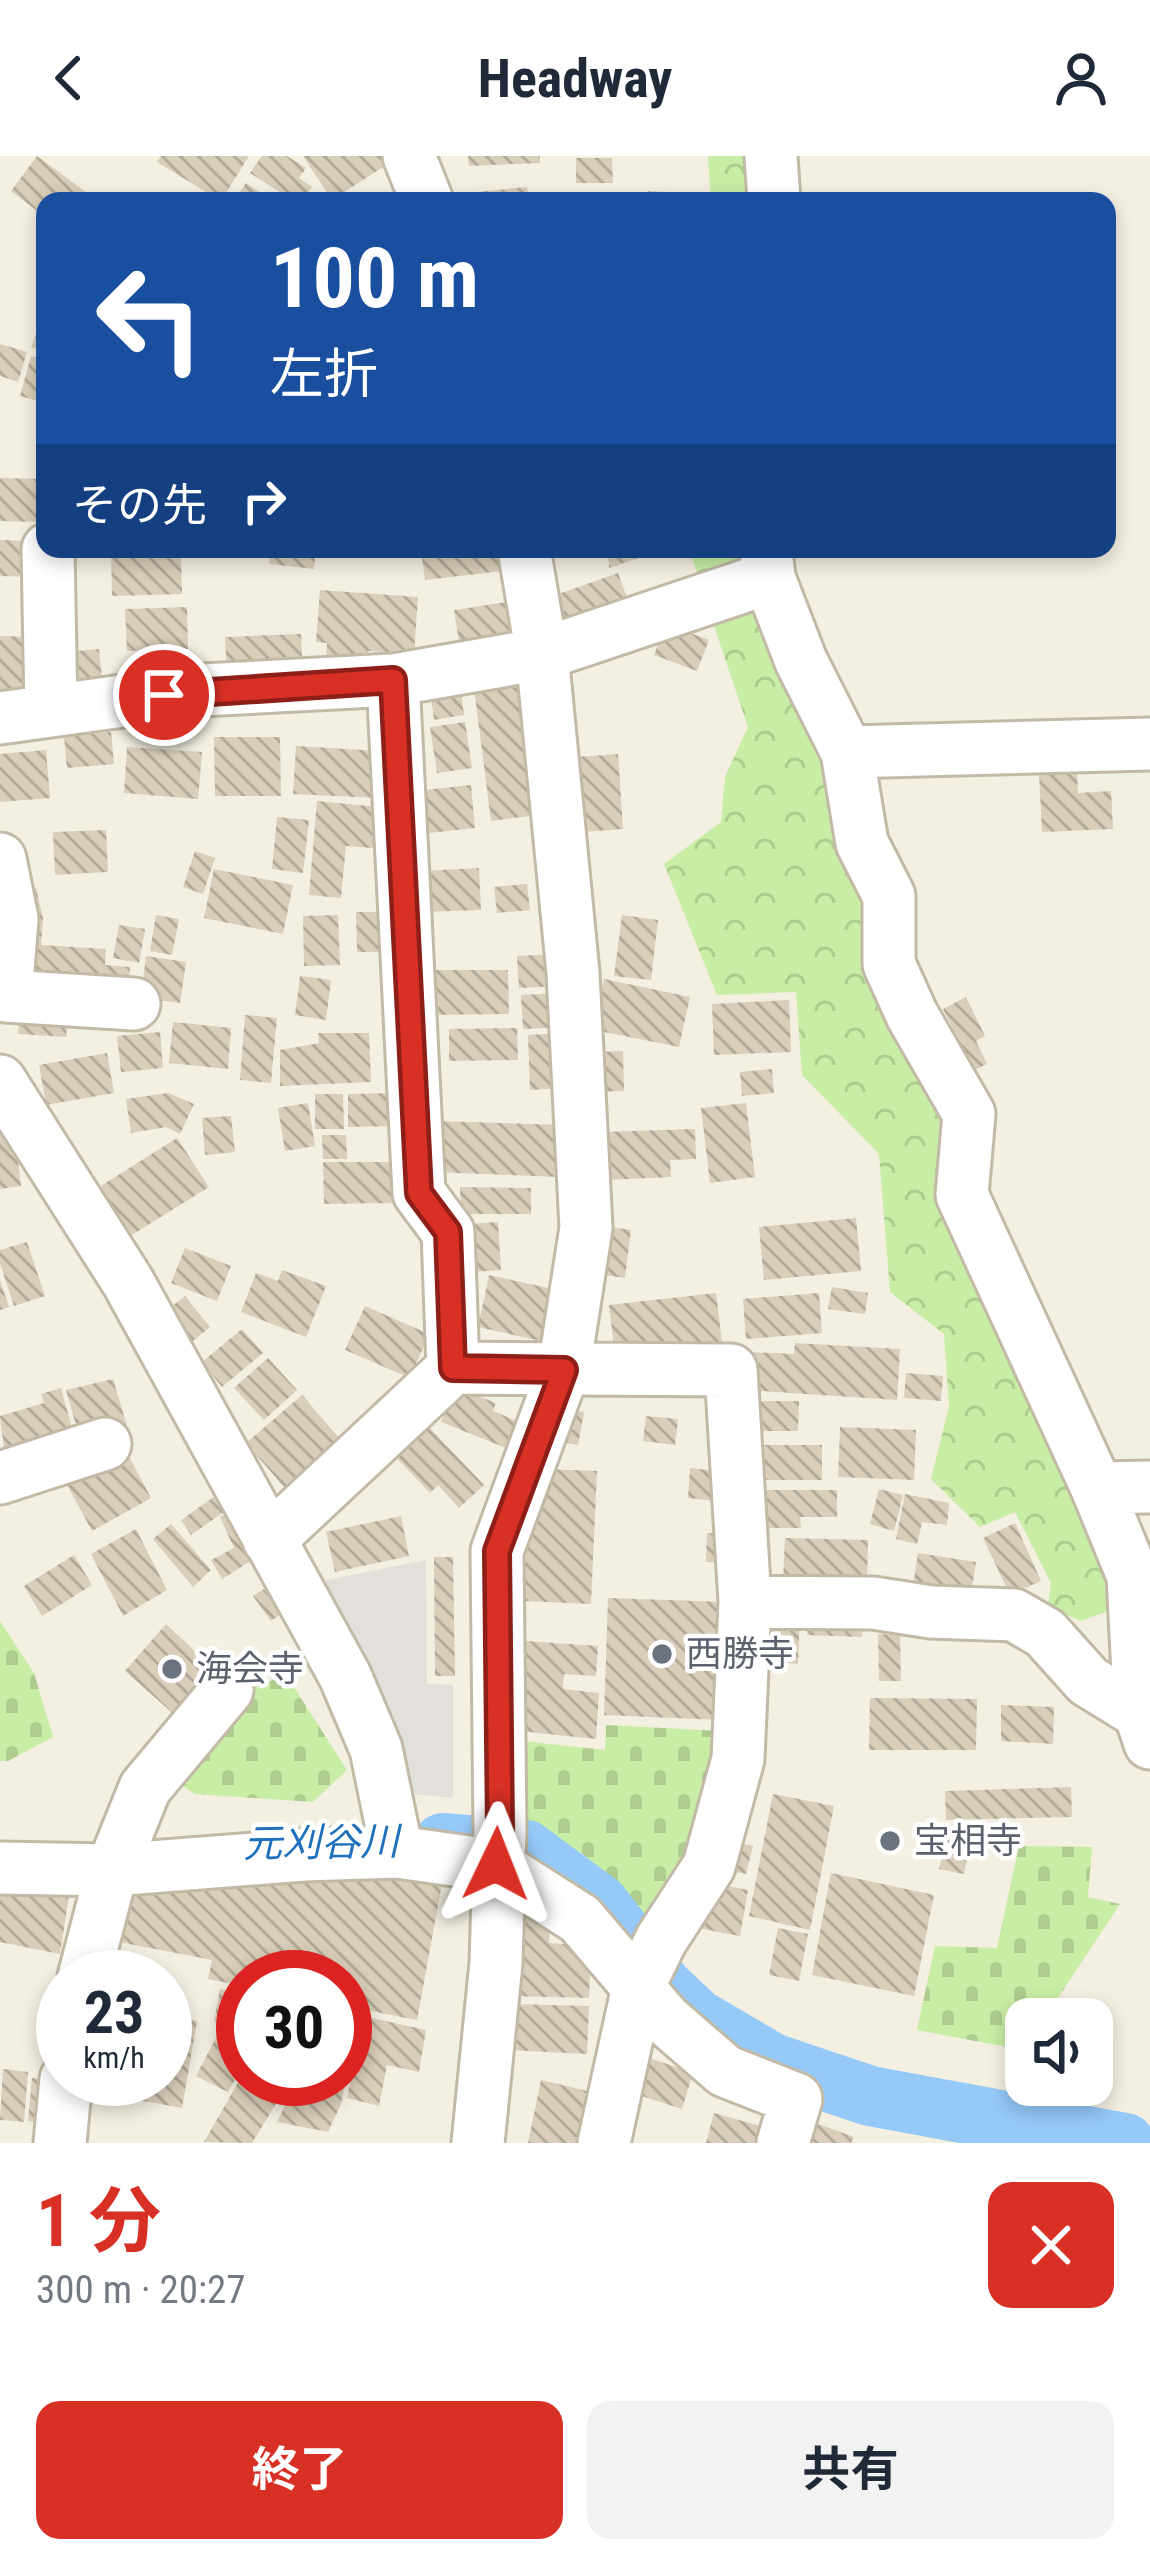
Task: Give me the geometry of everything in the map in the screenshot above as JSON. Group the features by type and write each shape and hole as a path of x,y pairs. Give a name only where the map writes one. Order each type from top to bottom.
{"street":[{"path":"409,156 423,192"},
{"path":"771,156 773,192"},
{"path":"48,558 50,711"},
{"path":"478,2143 496,1963 497,1551 564,1370 586,1228 573,973 542,655 526,558"},
{"path":"0,718 202,690 393,680 542,655 768,563 801,661 847,752 862,843 889,896 889,964 912,1015 969,1114 962,1195 1133,1576 1145,1728"},
{"path":"393,680 419,1193 448,1232 453,1368"},
{"path":"847,752 1150,744"},
{"path":"0,859 12,919 6,996 134,1004"},
{"path":"0,1081 128,1282 345,1676 376,1748 397,1850"},
{"path":"268,1540 453,1368 731,1370 745,1602 738,1759 709,1866 646,1971 604,2143"},
{"path":"0,1478 105,1444"},
{"path":"1097,1487 1150,1487"},
{"path":"745,1602 873,1603 931,1612 1014,1616 1045,1633 1088,1681 1145,1728"},
{"path":"91,1950 116,1858 145,1788 227,1690"},
{"path":"0,1868 116,1858 397,1850 498,1853 646,1971 665,2019 725,2071 796,2099 783,2143"},
{"path":"60,2143 63,2106"}],"green space":[{"path":"708,156 761,156 763,192 710,192"},
{"path":"692,558 745,558 703,590"},
{"path":"764,592 794,666 905,1018 1124,1580 1109,1611 1080,1621 1048,1606 1051,1583 1015,1512 980,1527 931,1479 949,1406 944,1334 890,1292 879,1154 802,1075 796,992 717,995 664,864 721,822 725,777 748,727 709,611"},
{"path":"0,1621 34,1673 53,1737 8,1761 0,1761"},
{"path":"286,1675 347,1770 313,1802 195,1794 170,1778 238,1693"},
{"path":"606,1725 720,1731 697,1858 640,1921 583,1854 516,1822 512,1740 605,1750"},
{"path":"1019,1846 1092,1847 1088,1897 1120,1904 1058,1998 1005,1998 1005,2047 917,2030 935,1946 997,1948"}],"shaded area":[{"path":"426,1560 427,1684 453,1685 453,1798 413,1794 318,1582"}],"building":[{"path":"37,156 86,192 36,192 36,210 11,191"},
{"path":"161,156 249,156 227,192 206,192 157,162"},
{"path":"262,156 287,156 306,168 299,178 312,187 308,192 279,192 250,173"},
{"path":"303,156 391,156 394,160 344,192 327,192"},
{"path":"468,156 540,156 540,163 469,166"},
{"path":"576,158 612,158 613,183 576,183"},
{"path":"527,187 528,192 476,192"},
{"path":"0,344 27,352 18,382 0,376"},
{"path":"31,356 36,357 36,400 20,396"},
{"path":"0,478 36,479 36,522 0,521"},
{"path":"0,540 33,541 32,577 0,576"},
{"path":"111,558 181,558 182,594 112,596"},
{"path":"270,558 315,558 314,569 269,564"},
{"path":"422,558 509,558 511,570 425,580"},
{"path":"608,558 638,558 609,568"},
{"path":"618,573 630,606 568,628 556,595"},
{"path":"320,590 418,597 414,654 368,651 368,662 326,659 327,643 316,642"},
{"path":"520,600 528,650 462,660 454,610"},
{"path":"187,607 188,649 127,651 125,609"},
{"path":"666,624 709,640 697,671 654,655"},
{"path":"301,634 303,673 227,676 225,637"},
{"path":"0,636 31,637 43,689 0,699"},
{"path":"99,649 103,689 60,693 56,653"},
{"path":"188,655 190,684 162,685 160,656"},
{"path":"521,682 537,815 491,821 474,688"},
{"path":"461,693 464,715 434,720 431,696"},
{"path":"465,722 472,768 437,773 430,727"},
{"path":"111,732 114,764 67,768 64,736"},
{"path":"214,737 280,737 281,796 215,796"},
{"path":"296,746 380,751 378,798 293,794"},
{"path":"127,747 202,752 198,799 124,793"},
{"path":"46,750 50,798 0,802 0,754"},
{"path":"1076,751 1078,793 1111,791 1113,829 1042,832 1038,753"},
{"path":"618,754 623,829 583,832 577,757"},
{"path":"471,785 475,828 420,834 415,791"},
{"path":"317,801 389,808 385,849 346,846 341,898 309,895"},
{"path":"277,817 309,820 303,873 272,869"},
{"path":"106,830 108,872 55,875 53,832"},
{"path":"195,851 215,858 203,894 183,887"},
{"path":"479,868 481,910 422,912 420,871"},
{"path":"214,869 293,885 283,934 204,918"},
{"path":"527,884 530,910 497,913 494,887"},
{"path":"36,888 43,918 41,945 106,949 105,965 130,967 128,998 15,990 16,892"},
{"path":"356,912 392,912 392,952 357,952"},
{"path":"156,915 179,919 172,955 150,951"},
{"path":"338,915 340,965 304,966 303,916"},
{"path":"622,915 658,920 651,980 614,976"},
{"path":"119,925 145,929 139,963 113,958"},
{"path":"560,954 561,986 519,988 517,956"},
{"path":"146,956 186,962 180,1003 141,998"},
{"path":"422,970 508,970 509,1014 423,1015"},
{"path":"300,976 331,980 326,1020 295,1015"},
{"path":"604,979 690,997 679,1047 594,1030"},
{"path":"562,993 564,1027 523,1029 521,995"},
{"path":"966,997 985,1036 976,1041 987,1064 974,1070 943,1009"},
{"path":"789,1000 791,1052 714,1055 712,1004"},
{"path":"20,1001 69,1004 66,1037 18,1034"},
{"path":"245,1015 277,1018 271,1083 240,1080"},
{"path":"173,1022 231,1028 228,1069 169,1063"},
{"path":"517,1028 518,1060 449,1061 449,1029"},
{"path":"160,1032 163,1068 121,1072 117,1036"},
{"path":"318,1033 369,1033 371,1082 280,1086 280,1050 319,1043"},
{"path":"561,1033 565,1088 530,1090 528,1035"},
{"path":"623,1051 624,1091 596,1092 595,1052"},
{"path":"107,1053 114,1093 46,1105 39,1065"},
{"path":"772,1069 774,1093 742,1096 740,1072"},
{"path":"168,1093 194,1104 180,1134 166,1127 131,1133 126,1099"},
{"path":"398,1093 398,1126 348,1127 348,1094"},
{"path":"315,1094 343,1094 344,1129 315,1129"},
{"path":"308,1103 315,1146 285,1151 278,1108"},
{"path":"746,1103 755,1177 710,1183 701,1108"},
{"path":"231,1116 235,1152 205,1155 202,1118"},
{"path":"13,1119 21,1186 0,1189 0,1121"},
{"path":"434,1121 563,1125 562,1177 432,1172"},
{"path":"695,1129 696,1159 670,1160 671,1177 606,1180 604,1132"},
{"path":"322,1135 346,1135 347,1159 323,1159"},
{"path":"177,1138 209,1187 127,1238 96,1189"},
{"path":"323,1162 393,1162 394,1203 324,1204"},
{"path":"460,1187 531,1188 531,1214 461,1214"},
{"path":"856,1218 861,1271 764,1280 759,1227"},
{"path":"498,1222 501,1270 472,1272 468,1224"},
{"path":"603,1226 631,1230 625,1278 596,1274"},
{"path":"27,1242 45,1296 14,1306 0,1250"},
{"path":"185,1248 231,1266 217,1301 171,1283"},
{"path":"282,1270 326,1286 306,1337 241,1312 256,1273 278,1281"},
{"path":"489,1275 562,1291 550,1343 478,1327"},
{"path":"0,1280 9,1307 0,1310"},
{"path":"832,1287 868,1293 865,1314 828,1309"},
{"path":"716,1293 722,1343 615,1356 609,1305"},
{"path":"819,1293 822,1333 746,1339 743,1299"},
{"path":"185,1296 210,1327 182,1350 156,1319"},
{"path":"365,1306 429,1334 410,1378 345,1350"},
{"path":"242,1329 263,1353 222,1387 202,1362"},
{"path":"795,1343 900,1349 897,1400 747,1390 749,1352 794,1354"},
{"path":"268,1358 297,1390 264,1420 234,1388"},
{"path":"906,1373 943,1376 941,1401 904,1398"},
{"path":"113,1379 127,1426 80,1439 66,1390"},
{"path":"455,1387 496,1403 493,1411 521,1423 511,1450 441,1422"},
{"path":"61,1388 76,1443 6,1466 0,1416 44,1403 41,1394"},
{"path":"302,1395 340,1439 284,1487 246,1443"},
{"path":"748,1401 799,1401 798,1431 747,1431"},
{"path":"562,1408 584,1412 578,1445 556,1441"},
{"path":"646,1416 678,1419 675,1445 643,1441"},
{"path":"425,1423 484,1485 459,1508 438,1485 430,1493 392,1453"},
{"path":"840,1427 916,1430 914,1480 838,1477"},
{"path":"762,1445 822,1445 822,1480 762,1480"},
{"path":"124,1447 151,1498 92,1531 64,1479"},
{"path":"690,1468 717,1471 715,1501 688,1498"},
{"path":"544,1469 597,1471 591,1604 523,1601 529,1502"},
{"path":"879,1489 903,1495 894,1531 870,1524"},
{"path":"756,1490 837,1490 837,1517 800,1517 801,1528 756,1528"},
{"path":"221,1492 231,1507 191,1535 181,1520"},
{"path":"905,1494 949,1503 947,1525 922,1522 917,1544 896,1539"},
{"path":"236,1509 259,1556 222,1579 211,1560 234,1548 220,1517"},
{"path":"401,1516 409,1556 335,1572 326,1532"},
{"path":"1015,1523 1041,1581 1010,1595 983,1538"},
{"path":"171,1524 211,1570 193,1587 153,1539"},
{"path":"136,1529 167,1590 123,1616 91,1554"},
{"path":"707,1533 729,1534 728,1563 706,1562"},
{"path":"785,1538 868,1540 867,1584 783,1581"},
{"path":"918,1553 976,1562 970,1601 912,1593"},
{"path":"74,1555 92,1585 42,1616 24,1586"},
{"path":"434,1557 453,1557 455,1676 435,1676"},
{"path":"264,1589 281,1614 271,1621 253,1596"},
{"path":"608,1598 726,1602 720,1720 604,1715"},
{"path":"808,1611 863,1613 862,1637 807,1635"},
{"path":"770,1612 800,1614 798,1664 768,1661"},
{"path":"166,1624 216,1671 177,1717 125,1671"},
{"path":"878,1634 900,1635 901,1681 879,1681"},
{"path":"526,1641 598,1646 596,1676 564,1674 563,1689 599,1693 596,1739 519,1731"},
{"path":"870,1698 977,1699 976,1750 869,1750"},
{"path":"1001,1705 1054,1707 1053,1744 1001,1741"},
{"path":"1071,1787 1072,1817 946,1820 945,1791"},
{"path":"773,1794 834,1806 810,1930 749,1916"},
{"path":"946,1839 970,1845 964,1874 939,1869"},
{"path":"725,1840 753,1846 746,1874 719,1868"},
{"path":"444,1873 417,2020 372,2011 372,1950 216,1950 216,1981 208,1979 212,1960 192,1956 192,1950 160,1950 109,1940 128,1884"},
{"path":"831,1873 934,1895 914,1996 812,1975"},
{"path":"71,1882 61,1950 0,1942 0,1883"},
{"path":"706,1882 748,1890 740,1936 698,1928"},
{"path":"512,1908 551,1909 549,1943 591,1946 589,1998 510,1996"},
{"path":"778,1928 808,1934 799,1981 769,1975"},
{"path":"508,2004 589,2006 587,2054 507,2050"},
{"path":"372,2018 426,2030 419,2072 387,2065 379,2106 372,2104"},
{"path":"216,2038 216,2086 196,2076"},
{"path":"638,2054 693,2073 682,2109 626,2091"},
{"path":"3,2069 28,2072 24,2122 0,2120"},
{"path":"32,2078 36,2078 36,2106 53,2106 51,2124 28,2121"},
{"path":"541,2080 587,2091 576,2143 528,2143"},
{"path":"225,2106 275,2106 252,2143 204,2142"},
{"path":"285,2106 340,2106 328,2132 277,2122"},
{"path":"714,2113 771,2129 767,2143 706,2143"},
{"path":"802,2118 854,2137 851,2143 794,2143"}],"waterway":[{"name":"元刈谷川","path":"443,1843 526,1850 599,1904 663,1987 697,2019 772,2063 870,2096 1125,2143"}],"place":[{"name":"西勝寺","path":"662,1654"},
{"name":"海会寺","path":"172,1669"},
{"name":"宝相寺","path":"890,1841"}],"route":[{"path":"164,695 393,680 419,1193 448,1232 453,1368 564,1370 497,1551 500,1830 496,1864"}]}
